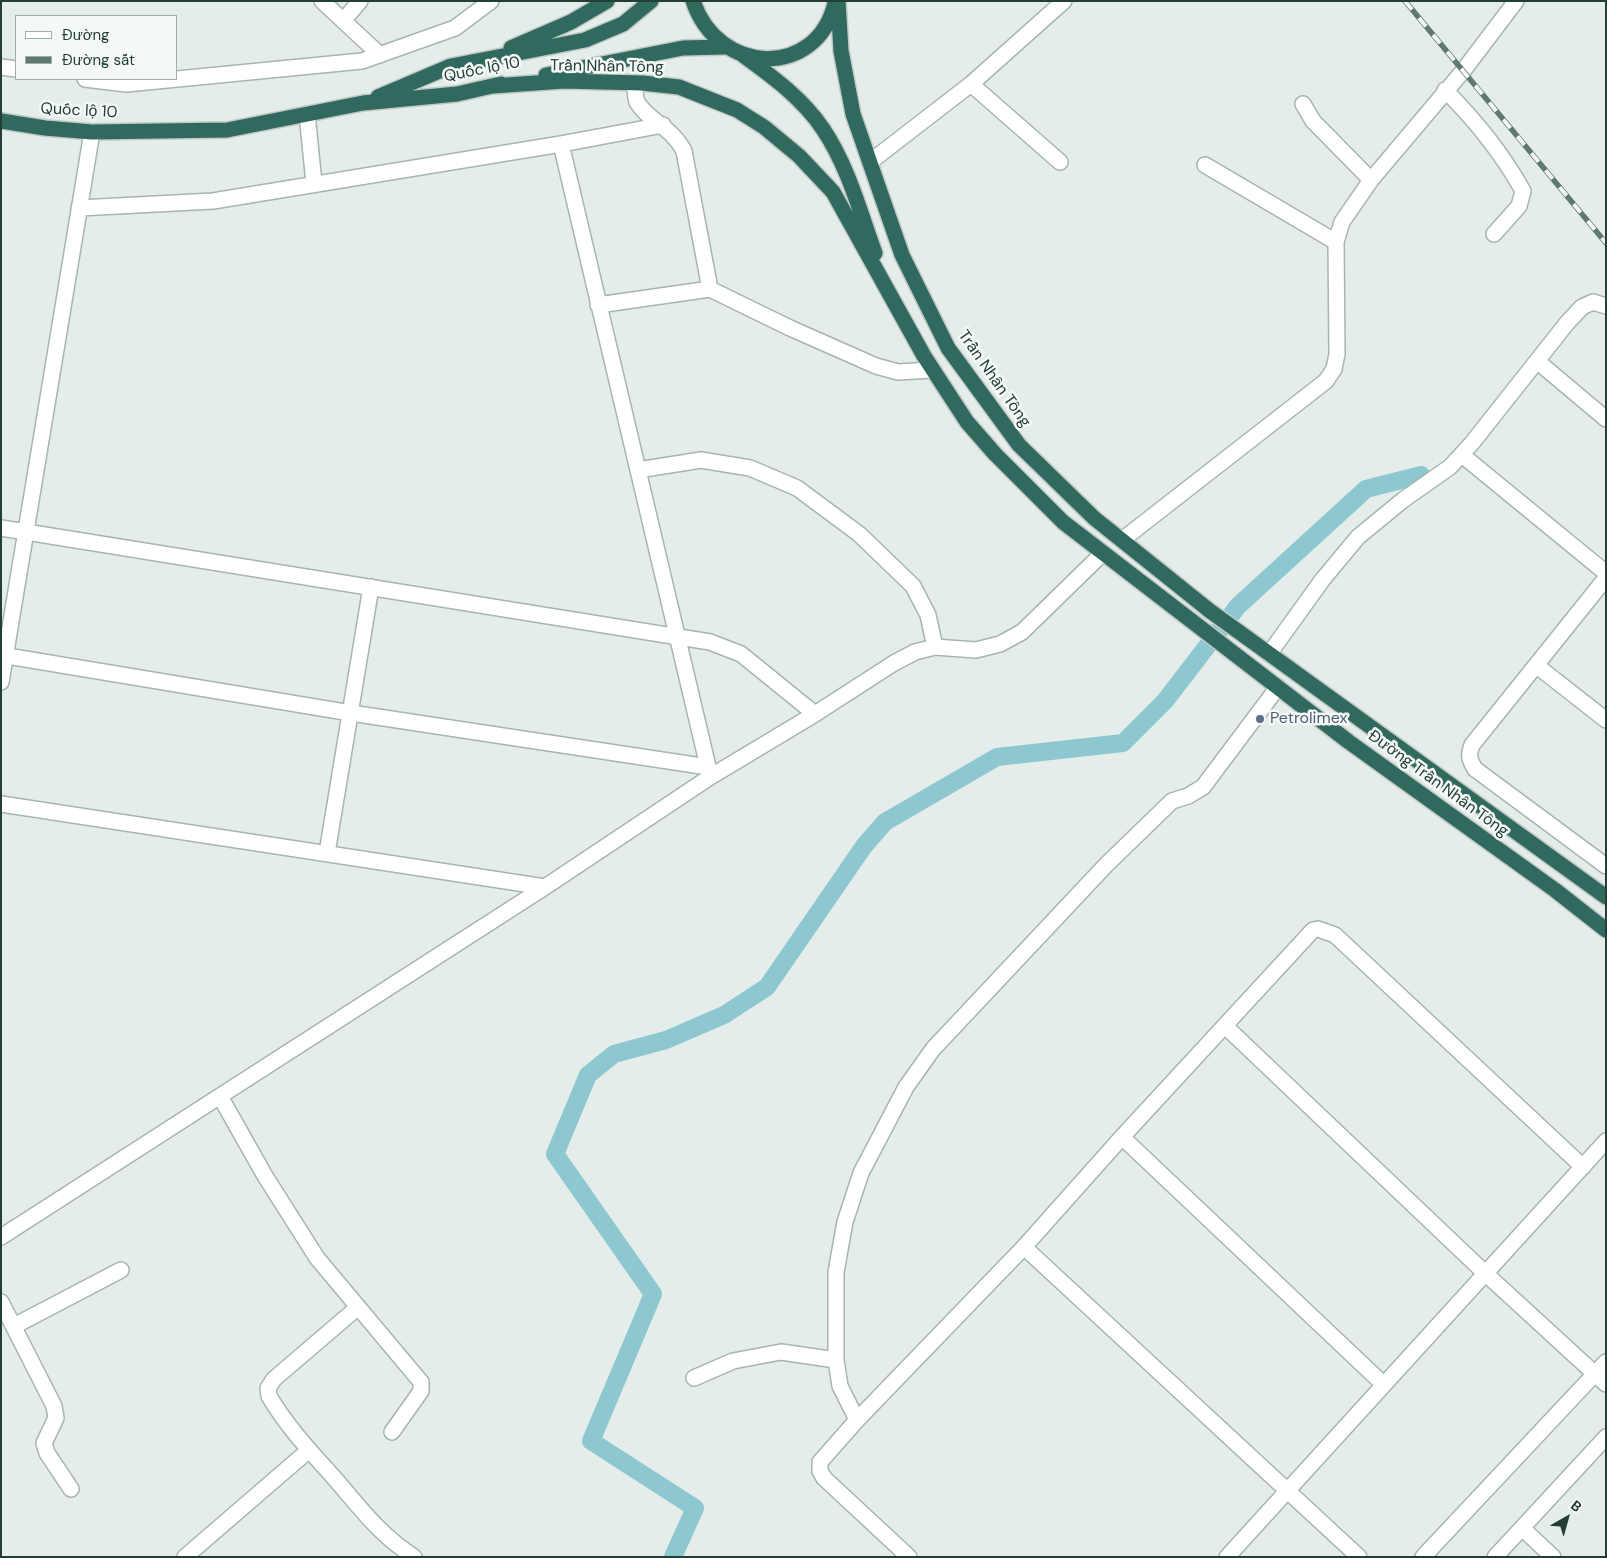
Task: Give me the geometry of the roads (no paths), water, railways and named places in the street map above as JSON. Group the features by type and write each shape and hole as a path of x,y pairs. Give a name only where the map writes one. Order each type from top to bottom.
{"highway":[{"name":"Quốc lộ 10","path":"484,60 571,22 607,1"},
{"name":"Quốc lộ 10","path":"363,103 451,66 585,40 623,24 651,1"},
{"path":"693,1 704,26 724,46 744,56 766,59 787,56 806,47 822,32 833,14 837,1"},
{"name":"Trần Nhân Tông","path":"837,1 841,51 853,114 902,256 948,348 1019,445 1094,518 1240,632"},
{"name":"Quốc lộ 10","path":"1,120 45,128 92,132 227,130 363,103 457,94 683,48 724,46"},
{"name":"Trần Nhân Tông","path":"744,56 786,88 823,128 843,163 892,299"},
{"name":"Trần Nhân Tông","path":"492,86 564,82 635,83 679,88 737,110 764,127 799,156 833,192 932,370 967,422 995,454 1063,522 1227,649"},
{"name":"Đường Trần Nhân Tông","path":"1240,632 1606,896"},
{"name":"Đường Trần Nhân Tông","path":"1227,649 1349,742 1556,890 1606,930"}],"street":[{"path":"322,1 380,55"},
{"path":"343,21 360,1"},
{"path":"178,79 362,62 455,28 491,1"},
{"path":"870,162 971,84 1064,1"},
{"path":"1122,540 1326,381 1334,369 1337,354 1336,242 1340,227 1348,212 1371,180 1445,90 1463,71 1516,1"},
{"path":"1,67 15,69"},
{"path":"93,80 126,84 169,80"},
{"path":"635,83 636,101 645,112 678,139 684,151 710,289"},
{"path":"971,84 1060,162"},
{"path":"1445,90 1478,124 1510,168 1523,191 1519,206 1494,234"},
{"path":"1303,104 1313,121 1371,180"},
{"path":"306,114 314,183"},
{"path":"79,208 213,202 314,183 561,144 663,125"},
{"path":"1,682 3,656 26,532 92,132"},
{"path":"561,144 709,772"},
{"path":"1205,165 1336,242"},
{"path":"598,305 710,289 790,328 876,366 898,372 932,370"},
{"path":"1269,654 1323,579 1358,537 1403,500 1450,468 1582,307 1593,302 1606,306"},
{"path":"1537,361 1606,419"},
{"path":"1462,455 1606,572"},
{"path":"638,470 702,460 750,468 797,488 859,534 913,586 928,614 935,647"},
{"path":"1,528 710,642 741,654 814,714"},
{"path":"1,1237 220,1098 545,887 709,772 814,714 894,663 915,652 935,647 976,650 1000,644 1022,632 1103,553"},
{"path":"1606,578 1472,745 1469,759 1474,768 1606,866"},
{"path":"328,853 371,587"},
{"path":"3,656 709,772"},
{"path":"1537,666 1606,720"},
{"path":"857,1420 840,1386 836,1360 836,1272 845,1222 861,1173 906,1087 932,1050 1106,865 1172,801 1188,796 1204,786 1278,687"},
{"path":"1,804 545,887"},
{"path":"909,1557 824,1478 820,1470 820,1462 857,1420 1024,1246 1313,930 1328,932 1390,986 1583,1167"},
{"path":"1225,1026 1486,1274 1600,1379"},
{"path":"220,1098 265,1176 317,1258 421,1382 421,1391 392,1432"},
{"path":"1122,1137 1383,1384"},
{"path":"1227,1557 1606,1140"},
{"path":"1024,1246 1359,1557"},
{"path":"14,1326 121,1270"},
{"path":"1,1302 54,1406 56,1418 44,1444 47,1453 71,1489"},
{"path":"358,1308 280,1373 268,1388 269,1396 309,1450 365,1517 390,1541 414,1557"},
{"path":"694,1378 733,1361 781,1352 836,1360"},
{"path":"1423,1557 1600,1379 1606,1362"},
{"path":"1495,1557 1606,1437"},
{"path":"185,1557 309,1450"},
{"path":"1522,1528 1553,1557"}],"waterway":[{"path":"673,1557 695,1508 591,1441 653,1294 555,1154 588,1075 614,1054 666,1040 724,1015 767,987 864,846 885,822 997,757 1123,743 1165,701 1238,606 1366,489 1421,475"}],"railway":[{"path":"1405,1 1606,243"}],"place":[{"name":"Petrolimex","path":"1260,719"}]}
